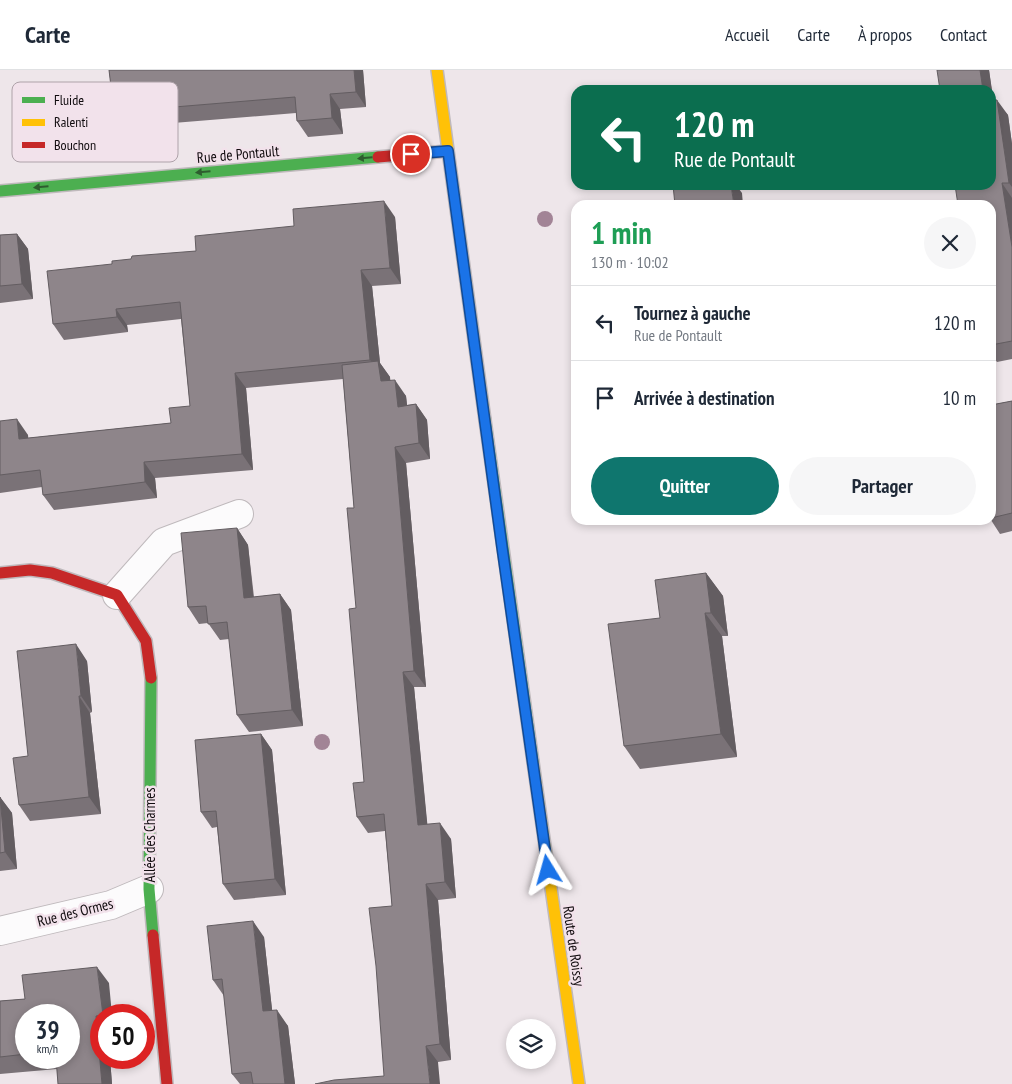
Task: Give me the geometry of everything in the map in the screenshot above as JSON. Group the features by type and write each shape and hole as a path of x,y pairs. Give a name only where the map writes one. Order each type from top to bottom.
{"street":[{"name":"Route de Roissy","path":"437,70 502,547 579,1084"},
{"name":"Rue de Pontault","path":"0,191 448,151"},
{"path":"0,573 30,570 52,573 117,595 164,542 239,514"},
{"name":"Allée des Charmes","path":"117,595 146,641 150,658 149,889 167,1084"},
{"name":"Rue des Ormes","path":"0,931 111,905 149,889"}],"building":[{"path":"109,70 354,70 356,92 330,94 332,118 297,121 295,97 178,107 178,82 110,82"},
{"path":"937,70 980,70 982,85 939,85"},
{"path":"997,100 1009,183 1002,183 1012,247 1012,341 996,344 996,200 957,200 956,190 996,190"},
{"path":"674,190 732,190 733,200 674,200"},
{"path":"384,201 390,268 361,270 370,360 235,373 242,454 144,462 145,482 43,495 40,470 0,475 0,421 17,419 19,439 171,423 169,408 190,406 180,302 116,309 117,317 53,324 47,271 112,264 112,261 131,259 132,256 196,251 195,236 294,226 293,209"},
{"path":"17,234 22,284 0,286 0,235"},
{"path":"378,361 381,381 395,380 398,407 416,404 419,443 395,447 414,671 403,672 418,825 440,823 445,882 426,884 440,1044 426,1046 430,1084 315,1084 334,1080 384,1076 376,966 369,908 392,906 384,814 357,817 353,783 364,782 349,609 356,608 347,508 354,508 342,365"},
{"path":"1012,401 1012,513 996,517 996,404"},
{"path":"237,528 244,598 280,594 292,710 237,715 227,622 208,624 206,606 188,607 181,533"},
{"path":"706,573 711,613 705,613 721,734 624,746 608,624 660,618 655,580"},
{"path":"76,644 89,797 19,805 13,758 28,756 17,651"},
{"path":"261,734 275,879 223,884 216,811 201,812 195,740"},
{"path":"0,797 5,852 0,853"},
{"path":"253,921 263,1011 277,1010 285,1084 253,1084 251,1072 232,1074 222,979 213,980 207,926"},
{"path":"97,967 102,1004 90,1004 90,1069 101,1069 102,1084 58,1084 57,1069 80,1069 80,1004 15,1004 15,1055 0,1057 0,1001 25,999 22,975"}],"traffic: fast":[{"path":"0,191 378,157"},
{"path":"485,420 533,762"},
{"path":"151,678 149,889 153,935"}],"traffic: slow":[{"path":"437,70 485,420"},
{"path":"533,762 579,1084"}],"traffic: jam":[{"path":"378,157 448,151"},
{"path":"0,573 30,570 52,573 117,595 146,641 151,678"},
{"path":"153,935 167,1084"}],"route":[{"path":"411,154 448,151 548,870"}]}
